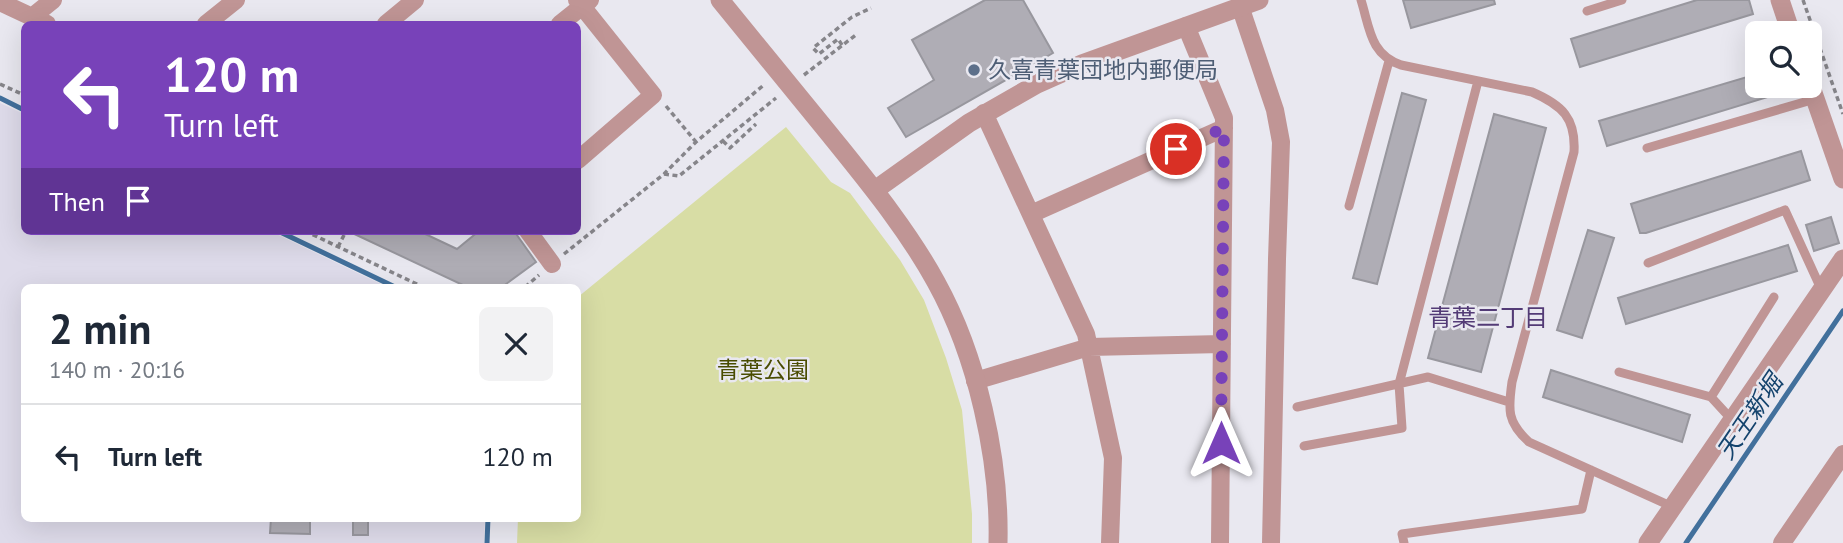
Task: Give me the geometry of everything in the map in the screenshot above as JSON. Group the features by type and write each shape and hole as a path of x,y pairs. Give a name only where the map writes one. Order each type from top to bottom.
{"street":[{"path":"0,2 39,21 53,0"},
{"path":"210,21 236,0"},
{"path":"390,21 415,0"},
{"path":"720,0 874,190 937,283 956,322 985,422 999,519 998,543"},
{"path":"1780,0 1787,21"},
{"path":"564,21 583,2 653,95 581,157"},
{"path":"874,190 984,113 1037,83 1246,2 1281,142 1276,259 1272,543"},
{"path":"1186,26 1224,118 1220,543"},
{"path":"1814,98 1843,179"},
{"path":"984,113 1086,334 1113,458 1110,543"},
{"path":"1031,214 1224,128"},
{"path":"531,235 552,264"},
{"path":"1648,543 1843,259"},
{"path":"975,381 1089,347 1222,344"},
{"path":"1782,543 1843,454"}],"lane":[{"path":"1361,0 1374,43 1389,61 1532,92 1549,99 1564,111 1575,138 1574,152 1512,382 1510,419 1517,431 1529,442 1673,507"},
{"path":"1587,11 1622,0"},
{"path":"1349,206 1389,61"},
{"path":"1304,446 1402,428 1399,384 1478,81"},
{"path":"1647,148 1792,98"},
{"path":"1648,263 1786,210 1822,292"},
{"path":"1711,397 1774,297"},
{"path":"1619,372 1711,397 1733,421"},
{"path":"1297,407 1428,377 1509,402"},
{"path":"1404,543 1402,534 1582,509 1591,470"}],"path":[{"path":"1803,0 1843,114"},
{"path":"857,34 842,44 838,39 819,54 813,48 852,17 871,8"},
{"path":"0,84 21,94"},
{"path":"529,284 664,174 696,142 765,84"},
{"path":"653,95 662,100 696,142"},
{"path":"664,174 679,176 747,122"},
{"path":"723,141 730,148 756,124"},
{"path":"313,235 417,284"},
{"path":"338,247 344,235"}],"shaded area":[{"path":"0,103 21,113 21,235 278,235 381,284 21,284 21,522 485,522 484,543 0,543"}],"green space":[{"name":"青葉公園","path":"786,127 831,182 850,193 900,260 924,300 962,410 972,514 972,543 517,543 518,522 581,522 581,295"}],"building":[{"path":"985,0 1023,0 1053,53 906,137 888,108 934,80 912,40"},
{"path":"1403,0 1494,0 1495,4 1411,28"},
{"path":"1697,0 1749,0 1753,14 1580,67 1571,39"},
{"path":"1745,78 1745,98 1764,98 1607,146 1599,121"},
{"path":"1402,93 1426,100 1377,284 1353,278"},
{"path":"1494,114 1546,128 1481,372 1428,358"},
{"path":"1801,151 1810,180 1640,233 1631,204"},
{"path":"1831,217 1839,243 1814,251 1806,225"},
{"path":"1588,230 1614,238 1582,338 1557,330"},
{"path":"356,235 427,235 457,249 474,235 517,235 536,262 506,284 461,284"},
{"path":"1788,245 1797,271 1626,324 1618,298"},
{"path":"1551,370 1690,415 1682,442 1543,397"},
{"path":"271,522 310,522 310,534 270,533"},
{"path":"353,522 368,522 368,535 353,535"}],"waterway":[{"path":"0,98 21,108"},
{"path":"286,235 389,284"},
{"name":"天王新堀","path":"1686,543 1843,311"},
{"path":"487,543 488,522"}],"place":[{"name":"久喜青葉団地内郵便局","path":"974,70"}],"district":[{"name":"青葉二丁目","path":"1488,318"}],"route":[{"path":"1176,149 1224,128 1221,443"}]}
